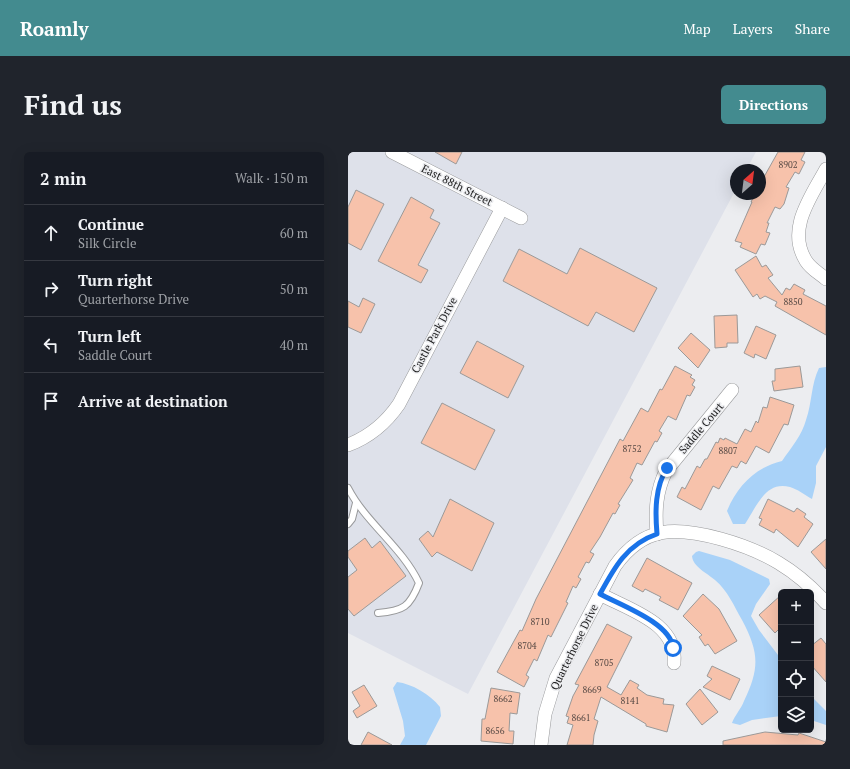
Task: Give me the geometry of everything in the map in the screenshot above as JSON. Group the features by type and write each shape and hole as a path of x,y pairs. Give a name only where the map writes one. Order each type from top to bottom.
{"street":[{"name":"East 88th Street","path":"392,152 521,218"},
{"path":"822,276 806,261 802,252 798,233 803,212 826,168"},
{"name":"Castle Park Drive","path":"348,445 365,437 378,428 398,404 502,208"},
{"name":"Saddle Court","path":"657,534 655,515 657,498 659,485 666,470 732,390"},
{"name":"Quarterhorse Drive","path":"541,745 545,714 556,678 619,561 629,549 642,540 657,534 678,530 696,532 749,547 786,566 806,582 826,603"},
{"path":"600,594 662,628 673,645 674,663"}],"lane":[{"path":"348,488 356,503 412,569 419,583 413,600 397,612 378,613"},
{"path":"348,524 352,519 356,503"}],"shaded area":[{"path":"348,152 756,152 749,164 730,164 730,200 468,694 348,633"}],"water":[{"path":"826,367 826,447 816,466 816,483 812,499 790,487 781,486 774,488 768,491 757,503 745,524 733,524 727,511 736,493 748,479 756,473 782,461 804,426 816,374 819,368"},
{"path":"699,551 730,560 769,579 770,584 756,604 751,616 759,630 778,655 778,716 752,720 740,725 732,723 743,704 753,679 755,669 754,651 748,631 727,594 720,584 701,570 693,560 692,556"},
{"path":"397,682 420,690 436,702 440,707 441,716 426,745 400,745 405,736 403,721 393,688"},
{"path":"814,699 826,711 826,725 814,721"}],"building":[{"path":"435,152 462,152 456,164"},
{"path":"778,152 805,152 801,160 805,162 799,174 795,172 786,187 789,188 784,204 780,209 775,207 767,223 769,223 766,232 770,233 765,245 761,244 756,254 740,247 742,243 735,241 752,200 766,200 766,173"},
{"path":"356,190 384,204 361,250 348,243 348,207"},
{"path":"411,197 434,210 430,218 440,223 418,265 428,270 421,283 378,261"},
{"path":"580,248 657,288 634,332 596,312 588,326 503,281 519,249 567,274"},
{"path":"756,256 762,267 766,265 773,275 768,278 782,295 786,288 790,290 794,284 805,290 803,294 826,306 826,335 775,306 777,302 765,296 760,299 757,294 753,297 735,270"},
{"path":"363,298 375,304 361,333 348,327 348,301 359,307"},
{"path":"737,315 738,343 727,343 727,347 715,348 714,316"},
{"path":"756,326 776,335 766,359 755,354 754,358 744,353"},
{"path":"691,333 710,350 698,368 678,348"},
{"path":"477,341 524,366 508,398 460,373"},
{"path":"675,366 692,375 690,377 695,380 692,385 695,387 690,396 687,395 676,420 668,416 659,431 662,433 657,442 655,441 642,465 637,463 630,478 633,480 618,504 620,505 615,514 613,513 590,552 594,554 589,563 586,562 578,577 581,579 576,588 573,586 566,602 568,603 551,637 548,635 537,661 534,659 526,675 529,677 524,687 497,672 520,630 522,631 536,599 620,439 623,441 641,408 648,412 660,389 662,390"},
{"path":"800,366 803,387 774,391 772,381 775,381 775,369"},
{"path":"770,397 794,405 788,425 784,424 769,453 756,446 746,464 741,461 737,468 732,466 719,489 713,486 701,510 677,497 682,487 685,489 697,466 700,468 720,438 724,440 725,438 737,444 745,429 751,432 756,421 758,423 763,407 767,408"},
{"path":"442,403 495,430 475,470 421,443"},
{"path":"450,499 494,523 472,571 437,552 432,557 419,539 428,531 433,537"},
{"path":"768,499 794,512 797,508 806,514 804,517 813,524 798,547 776,529 774,533 759,525 762,519 759,518"},
{"path":"365,538 372,548 380,541 406,576 354,616 348,609 348,577 357,570 348,557 348,551"},
{"path":"826,539 826,569 811,552"},
{"path":"647,558 692,583 678,610 659,600 661,597 645,589 643,592 632,586"},
{"path":"703,594 719,609 737,641 715,654 708,644 705,646 699,637 702,635 683,616"},
{"path":"778,598 778,630 775,633 759,615"},
{"path":"607,624 632,637 607,687 621,695 630,680 639,685 637,688 647,695 664,699 663,704 674,705 667,732 646,726 646,724 601,697 594,719 598,721 593,745 567,745 573,725 567,723 569,717 566,716 573,696 579,685 575,684"},
{"path":"821,638 826,644 826,682 814,668 814,644"},
{"path":"712,666 740,679 730,700 703,687 712,679 707,676"},
{"path":"364,685 377,706 357,718 353,711 360,706 352,692"},
{"path":"491,688 520,693 517,714 510,713 509,731 514,731 513,744 481,741 482,719 485,719"},
{"path":"700,689 718,712 702,725 686,704"},
{"path":"368,732 392,745 361,745"},
{"path":"765,732 798,735 799,733 826,742 826,745 723,745 723,741"}],"route":[{"path":"667,468 659,485 657,498 655,515 657,534 642,540 626,552 615,566 600,594 660,626 666,632 673,645 673,648"}]}
